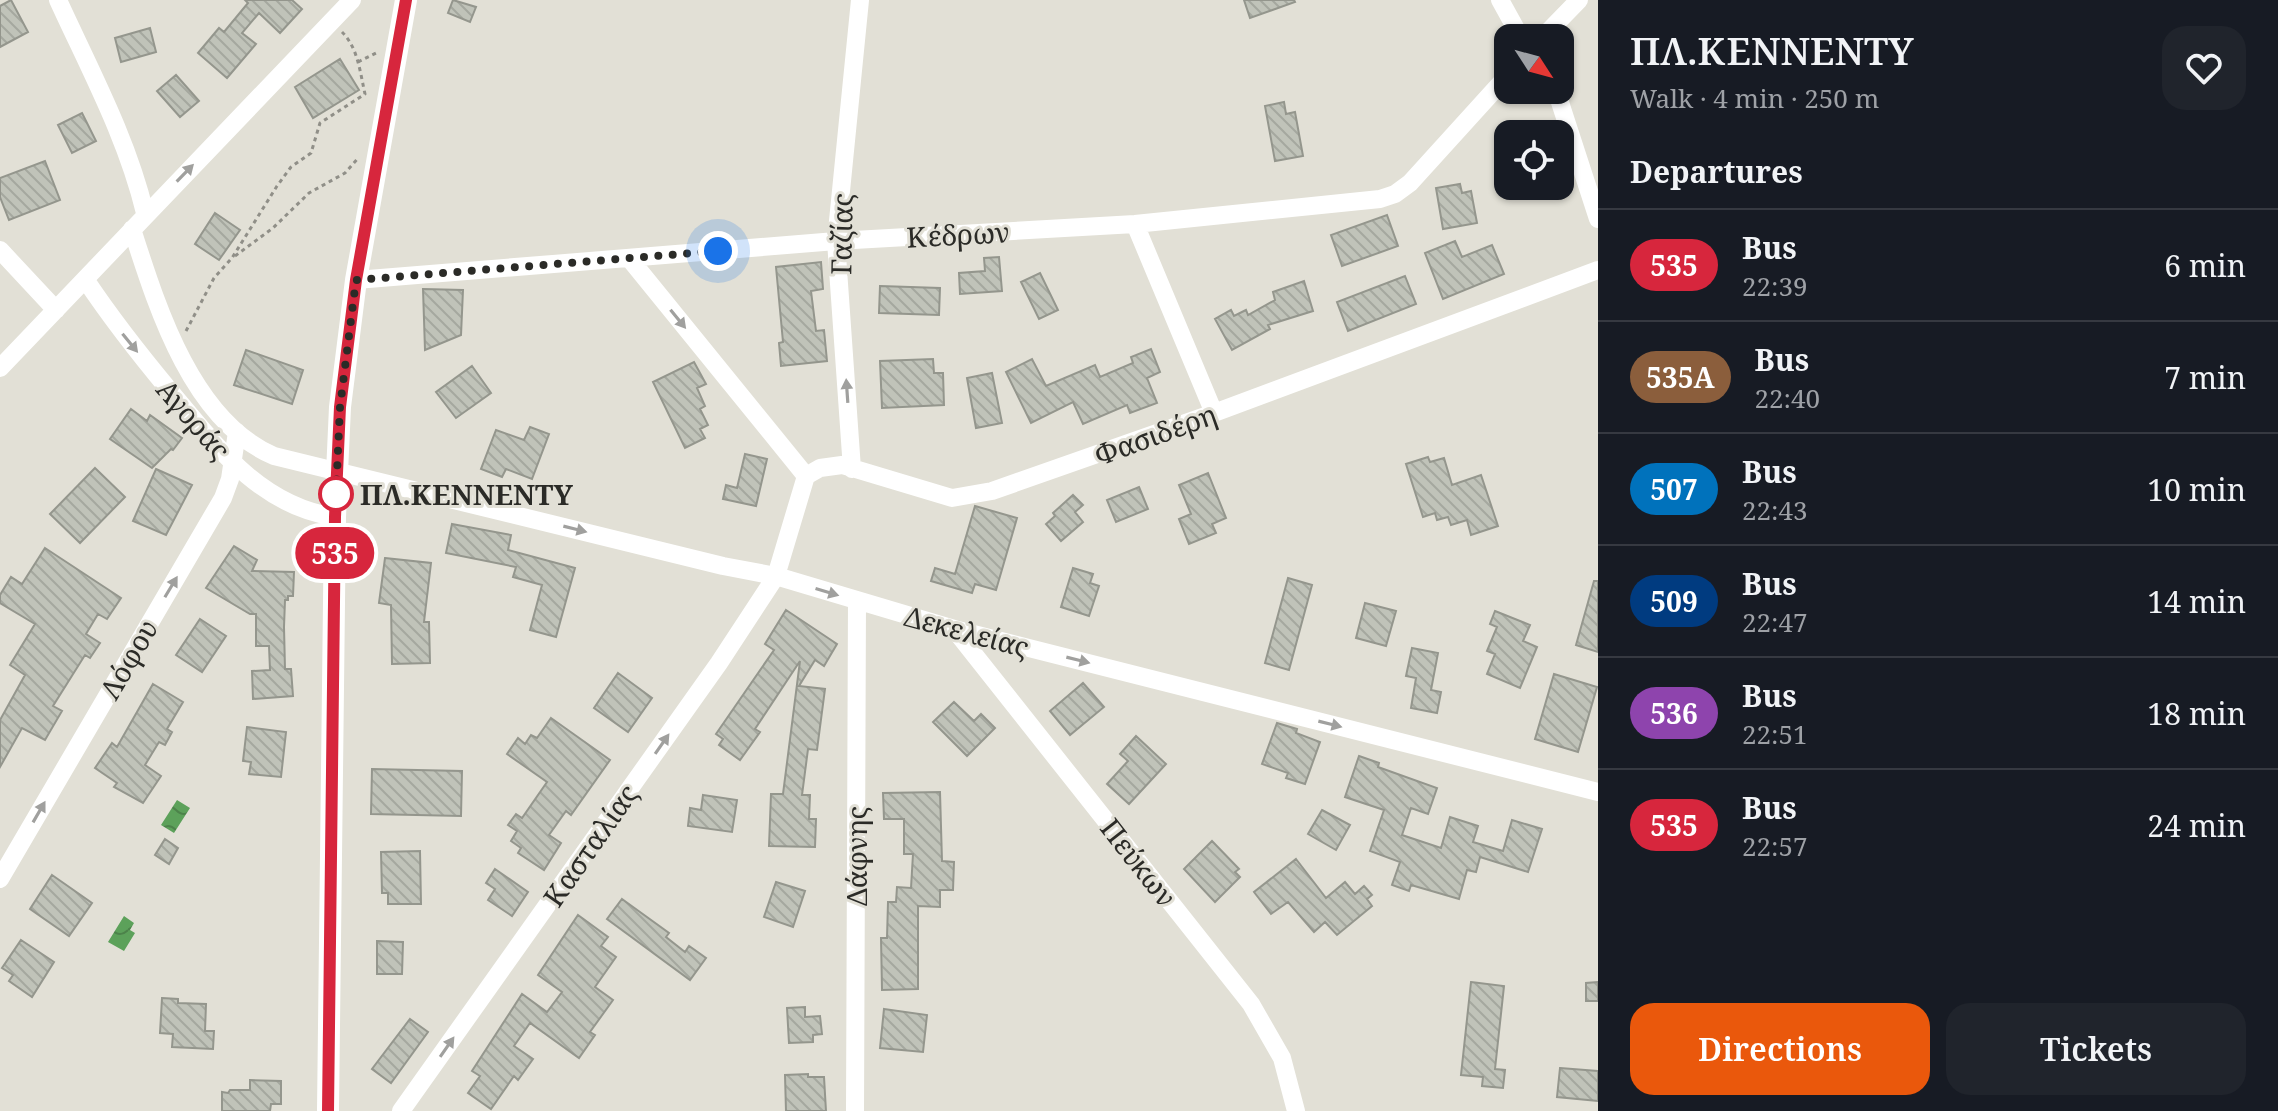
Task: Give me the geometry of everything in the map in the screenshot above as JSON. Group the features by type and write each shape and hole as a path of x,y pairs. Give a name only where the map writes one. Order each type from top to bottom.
{"main road":[{"path":"328,1111 335,517 342,382 356,280 406,0"}],"street":[{"path":"58,0 123,142 137,177 145,213"},
{"path":"0,368 352,0"},
{"name":"Γαζίας","path":"852,469 836,241 860,0"},
{"path":"1500,0 1513,24"},
{"path":"1556,24 1579,0"},
{"name":"Κέδρων","path":"356,280 836,241 1135,224 1388,197 1410,183 1494,90"},
{"path":"1561,104 1598,219"},
{"path":"1135,224 1214,413"},
{"name":"Αγοράς","path":"132,229 154,298 177,349 203,393 237,432 256,446 274,456 336,470"},
{"path":"0,250 56,310"},
{"path":"629,258 806,476 776,576"},
{"name":"Φασιδέρη","path":"806,476 829,466 842,465 952,498 992,491 1214,413 1598,270"},
{"name":"Αγοράς","path":"85,279 117,326 233,464 280,500 309,513 335,517"},
{"name":"Λόφου","path":"0,879 223,498 233,464 237,432"},
{"name":"Δεκελείας","path":"336,470 723,566 776,576 954,629 1598,792"},
{"name":"Κασταλίας","path":"401,1111 719,663 776,576"},
{"name":"Δάφνης","path":"855,1111 857,600"},
{"name":"Πεύκων","path":"954,629 1251,1004 1282,1058 1296,1111"}],"path":[{"path":"177,349 214,278 232,258 291,167 311,153 320,123 365,94 350,40 339,29"},
{"path":"358,62 378,52"},
{"path":"232,258 273,228 309,193 345,173 363,153 381,140"}],"water":[{"path":"177,800 190,808 174,833 161,825"},
{"path":"124,916 134,923 130,930 135,933 124,951 108,942"}],"building":[{"path":"11,0 28,32 0,47 0,6"},
{"path":"245,0 292,0 302,9 280,33 259,13 242,33 256,44 227,78 198,53 219,28 224,32 248,3"},
{"path":"453,0 476,7 470,22 448,13"},
{"path":"1244,0 1294,0 1295,2 1250,18"},
{"path":"150,28 156,52 121,62 115,38"},
{"path":"340,59 359,90 313,118 295,87"},
{"path":"176,75 199,101 180,117 157,91"},
{"path":"1284,102 1286,114 1295,112 1303,156 1275,161 1265,106"},
{"path":"82,113 96,141 72,153 58,125"},
{"path":"45,161 60,200 9,220 0,197 0,178"},
{"path":"1460,184 1462,193 1471,191 1477,223 1443,229 1436,188"},
{"path":"215,213 240,230 219,260 195,244"},
{"path":"1387,215 1398,246 1342,266 1331,235"},
{"path":"1455,241 1462,257 1492,245 1504,274 1443,299 1425,253"},
{"path":"999,257 1002,291 960,294 959,273 985,271 984,258"},
{"path":"821,262 823,289 811,291 816,331 824,330 827,361 781,366 779,343 783,342 776,267"},
{"path":"1040,273 1058,310 1039,319 1021,282"},
{"path":"1405,276 1416,304 1348,331 1337,302"},
{"path":"1304,281 1313,311 1268,325 1270,329 1232,350 1215,319 1231,310 1234,316 1246,310 1248,315 1275,300 1273,292"},
{"path":"880,286 940,288 939,315 879,313"},
{"path":"423,289 463,290 461,335 425,350"},
{"path":"1151,349 1160,372 1147,378 1157,403 1130,413 1127,405 1083,424 1073,402 1031,423 1006,372 1032,359 1046,386 1095,365 1100,377 1133,363 1131,357"},
{"path":"246,350 303,370 292,404 234,385"},
{"path":"933,359 934,373 943,373 944,405 882,408 880,361"},
{"path":"694,362 706,384 697,388 705,406 700,409 708,425 700,429 705,438 685,448 653,382"},
{"path":"472,366 491,393 456,418 436,392"},
{"path":"992,373 1002,423 976,428 967,378"},
{"path":"131,409 147,421 150,415 182,438 152,468 110,439"},
{"path":"530,427 549,434 532,479 506,469 502,477 481,469 496,430 524,440"},
{"path":"745,454 767,459 756,506 723,499 726,485 737,488"},
{"path":"1428,457 1430,462 1444,458 1452,485 1481,475 1498,526 1471,535 1467,520 1451,525 1448,517 1437,520 1435,513 1423,517 1406,464"},
{"path":"95,468 125,497 80,543 50,514"},
{"path":"156,469 192,485 166,535 133,521"},
{"path":"1208,473 1226,518 1212,524 1216,533 1189,544 1179,519 1191,514 1179,485"},
{"path":"1139,487 1148,509 1116,522 1107,500"},
{"path":"1073,495 1083,505 1075,512 1083,522 1061,541 1046,524"},
{"path":"975,506 1017,518 996,590 975,584 972,593 931,581 935,568 955,574"},
{"path":"452,524 511,535 508,550 575,568 556,637 530,630 542,585 513,577 516,567 446,553"},
{"path":"234,546 257,560 252,571 294,572 293,596 285,600 284,627 285,669 291,669 293,696 253,699 252,671 270,670 269,646 256,646 256,614 250,614 206,588"},
{"path":"45,548 121,598 107,619 98,614 86,634 100,643 90,658 85,655 53,706 62,711 45,740 22,728 0,767 0,720 25,675 10,665 35,624 0,603 0,595 11,577 22,584"},
{"path":"385,558 431,563 424,622 429,622 430,663 392,664 391,605 379,603"},
{"path":"1073,568 1093,574 1090,583 1099,586 1089,616 1061,607"},
{"path":"1288,578 1312,585 1289,670 1265,663"},
{"path":"1594,581 1598,581 1598,652 1576,645"},
{"path":"1365,603 1396,611 1386,646 1356,638"},
{"path":"786,610 837,644 824,666 815,660 799,686 825,689 817,750 808,749 802,795 810,795 809,819 816,819 815,847 769,846 771,794 783,794 800,661 755,729 760,732 740,760 719,745 723,739 716,734 774,650 765,644"},
{"path":"1495,611 1530,625 1523,641 1537,647 1520,688 1487,674 1495,654 1487,651 1497,627 1490,624"},
{"path":"200,619 226,636 202,672 176,655"},
{"path":"1412,648 1438,653 1431,690 1441,692 1437,713 1411,708 1416,678 1406,676"},
{"path":"618,673 652,698 628,732 594,708"},
{"path":"1554,674 1597,687 1578,752 1535,739"},
{"path":"1083,683 1104,707 1070,735 1050,711"},
{"path":"153,684 183,702 167,729 172,732 165,745 159,742 145,765 161,776 143,803 114,787 117,783 95,768 112,743 117,747"},
{"path":"954,702 974,721 981,714 995,728 967,756 933,722"},
{"path":"551,718 610,760 571,815 566,811 549,835 561,843 544,870 518,853 521,848 511,841 517,831 508,825 516,814 522,818 547,782 507,754 518,738 525,744 531,735 537,738"},
{"path":"1277,723 1297,729 1296,733 1320,742 1305,784 1286,778 1288,773 1262,764"},
{"path":"247,727 286,732 281,777 249,774 251,762 243,761"},
{"path":"1136,736 1166,764 1129,804 1107,784 1128,761 1120,754"},
{"path":"1359,756 1379,763 1378,767 1437,788 1428,814 1411,808 1402,835 1441,848 1450,817 1478,826 1473,842 1503,851 1512,820 1542,829 1528,872 1480,857 1476,872 1467,870 1459,899 1411,885 1409,891 1392,885 1400,862 1370,851 1384,810 1345,797"},
{"path":"372,769 462,771 461,816 371,814"},
{"path":"940,792 942,861 954,862 953,890 940,890 940,907 918,906 918,989 882,990 881,938 887,938 888,902 896,902 897,887 911,888 913,854 904,854 904,819 884,819 883,793"},
{"path":"703,795 737,800 732,832 688,826 690,808 701,810"},
{"path":"1322,810 1350,825 1336,850 1308,834"},
{"path":"165,839 178,848 169,864 155,855"},
{"path":"1212,841 1239,869 1235,872 1240,877 1215,902 1184,869"},
{"path":"420,851 421,904 388,904 388,893 382,893 381,852"},
{"path":"1296,859 1326,898 1345,882 1355,894 1364,886 1372,895 1367,899 1372,906 1337,935 1325,922 1314,932 1288,902 1271,914 1254,892"},
{"path":"495,869 528,892 512,916 488,900 495,889 486,883"},
{"path":"52,875 92,903 69,936 30,909"},
{"path":"776,882 805,891 793,927 764,917"},
{"path":"622,899 669,933 666,937 685,952 689,946 706,958 690,980 607,919"},
{"path":"578,915 608,937 601,946 616,957 595,987 613,1000 590,1032 595,1035 579,1058 530,1023 514,1046 533,1059 518,1080 514,1076 491,1109 468,1093 480,1076 472,1071 522,994 547,1012 562,992 538,975"},
{"path":"21,940 54,962 32,997 9,981 13,975 2,968"},
{"path":"377,941 403,942 402,974 377,974"},
{"path":"1471,982 1504,986 1495,1069 1505,1070 1503,1088 1482,1086 1483,1077 1461,1075"},
{"path":"1598,982 1598,1001 1586,1001 1586,983"},
{"path":"162,998 178,999 178,1003 206,1004 205,1031 214,1031 213,1049 172,1047 173,1034 160,1033"},
{"path":"805,1007 805,1017 820,1016 822,1034 813,1035 813,1042 789,1043 787,1008"},
{"path":"884,1009 927,1015 923,1052 880,1048"},
{"path":"410,1019 428,1032 391,1083 372,1069"},
{"path":"1560,1068 1598,1071 1598,1101 1557,1097"},
{"path":"808,1074 808,1077 824,1077 826,1111 786,1111 785,1075"},
{"path":"250,1080 281,1081 281,1104 271,1104 270,1111 222,1111 222,1092 250,1090"}],"bus line":[{"name":"535","path":"328,1111 335,517 340,407 356,280 406,0"}],"place":[{"name":"ΠΛ.ΚΕΝΝΕΝΤΥ","path":"336,494"}],"route":[{"path":"336,494 342,382 356,280 718,251"}]}
